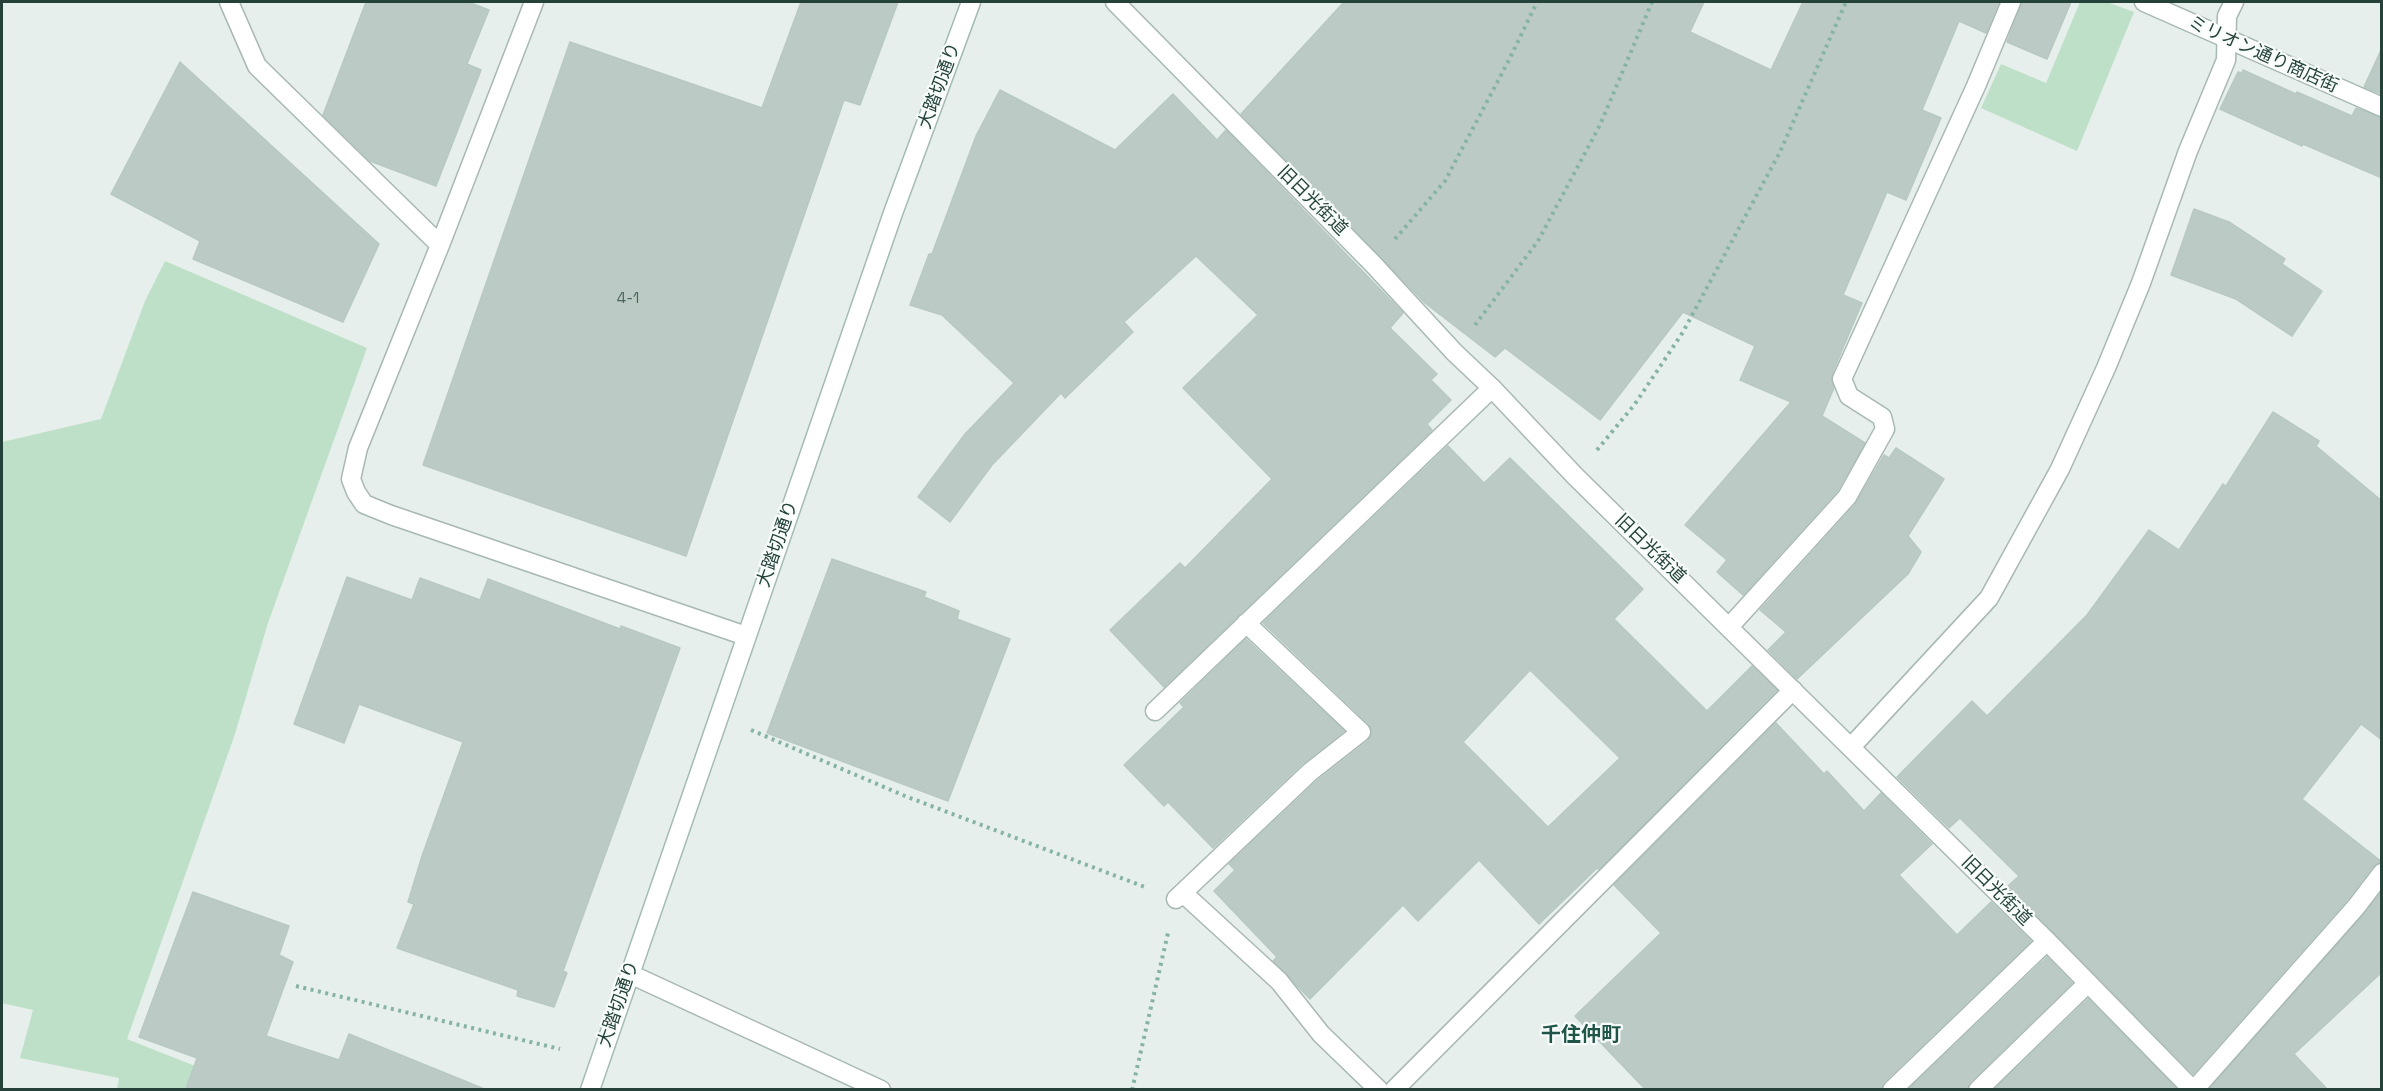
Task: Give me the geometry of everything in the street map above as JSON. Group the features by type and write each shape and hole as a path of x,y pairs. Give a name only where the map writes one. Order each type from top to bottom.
{"street":[{"path":"229,2 256,66 440,245"},
{"path":"534,2 358,448 351,479 364,504 746,636"},
{"name":"大踏切通り","path":"590,1089 893,213 971,2"},
{"name":"旧日光街道","path":"1115,2 1373,264 1454,352 1492,388 1575,476 2047,941 2193,1089"},
{"path":"1730,627 1847,497 1885,429 1882,417 1849,396 1842,378 1976,86 2011,2"},
{"name":"ミリオン通り商店街","path":"2144,2 2382,107"},
{"path":"1851,747 1989,598 2060,469 2141,283 2188,151 2226,60 2227,16 2234,2"},
{"path":"1155,711 1492,388"},
{"path":"1246,623 1361,732 1310,772 1180,896 1279,981 1321,1034 1379,1089"},
{"path":"1394,1089 1793,690"},
{"path":"2193,1089 2356,907 2382,873"},
{"path":"1892,1089 2047,941"},
{"path":"630,974 881,1089"},
{"path":"1978,1089 2088,983"}],"path":[{"path":"1373,264 1445,181 1537,2"},
{"path":"1454,352 1538,241 1600,125 1652,2"},
{"path":"1575,476 1635,404 1683,332 1780,152 1846,2"},
{"path":"718,716 905,796 1180,896 1131,1089"},
{"path":"296,986 560,1049"}],"green space":[{"path":"2080,2 2107,2 2134,12 2077,151 1981,108 2001,64 2046,83"},
{"path":"165,261 367,348 268,623 234,737 127,1039 195,1066 186,1089 117,1089 119,1078 20,1058 33,1010 2,1003 2,442 101,419 145,301"}],"building":[{"path":"366,2 468,2 489,10 467,64 481,70 436,186 370,161 323,115"},
{"path":"801,2 898,2 860,105 844,100 686,556 423,465 570,42 762,108"},
{"path":"1344,2 1704,2 1690,32 1771,70 1803,2 1999,2 1986,33 1959,21 1922,110 1941,118 1906,200 1887,192 1843,295 1862,303 1832,374 1834,388 1822,416 1865,443 1838,490 1743,595 1717,572 1727,560 1685,525 1791,402 1740,380 1755,346 1683,312 1600,420 1505,348 1495,357 1425,303 1241,114"},
{"path":"2022,2 2071,2 2047,59 2007,42"},
{"path":"2382,48 2382,94 2364,87"},
{"path":"180,62 379,244 343,322 193,259 200,241 111,194"},
{"path":"2243,70 2352,116 2356,108 2382,118 2382,178 2303,144 2302,146 2220,109 2238,72 2242,73"},
{"path":"1000,90 1115,150 1173,94 1217,140 1226,130 1403,313 1390,328 1437,374 1431,380 1451,400 1427,424 1432,430 1164,687 1110,630 1180,563 1185,568 1272,479 1183,388 1258,315 1196,256 1124,322 1133,332 1065,398 1061,393 992,465 950,522 918,497 965,434 1014,383 942,315 910,305 929,254 932,254 976,136"},
{"path":"2194,209 2229,222 2285,259 2282,264 2322,291 2292,336 2236,299 2171,275"},
{"path":"2273,412 2319,441 2316,446 2382,501 2382,740 2361,724 2302,799 2382,862 2373,866 2347,900 2193,1074 2008,886 2019,876 1960,818 1949,828 1897,777 1972,701 1987,716 2087,615 2149,530 2179,550 2223,484 2226,486"},
{"path":"1448,446 1484,483 1510,458 1643,589 1614,619 1707,711 1752,666 1777,690 1599,869 1597,868 1539,924 1479,860 1418,921 1403,905 1310,999 1273,961 1277,957 1214,891 1235,870 1229,864 1317,781 1368,741 1372,730 1369,724 1263,623","holes":["1530,670 1620,758 1548,827 1463,742"]},
{"path":"1896,448 1944,479 1908,536 1921,552 1908,574 1797,679 1768,650 1786,632 1760,610 1855,505 1884,455 1889,458"},
{"path":"832,559 926,592 924,597 959,611 957,619 1010,639 948,801 767,733"},
{"path":"347,577 412,600 420,578 480,600 488,579 620,629 621,626 680,648 563,971 567,973 554,1007 517,996 518,990 397,948 414,904 408,902 422,856 463,742 359,704 344,743 294,724"},
{"path":"1246,639 1344,731 1302,764 1213,848 1168,802 1164,806 1124,765 1184,707 1180,703"},
{"path":"1776,723 1824,774 1827,771 1864,811 1881,793 1932,844 1899,875 1957,935 1991,902 2031,941 1884,1082 1881,1089 1645,1089 1575,1016 1661,933 1614,885"},
{"path":"193,892 289,926 279,955 293,962 266,1036 339,1060 349,1034 482,1089 186,1089 197,1058 139,1037"},
{"path":"2382,892 2382,972 2294,1054 2327,1089 2209,1089 2364,914"},
{"path":"2047,957 2072,983 1970,1082 1967,1089 1909,1089"},
{"path":"2088,999 2177,1089 1995,1089"}],"district":[{"name":"千住仲町","path":"1581,1036"}]}
